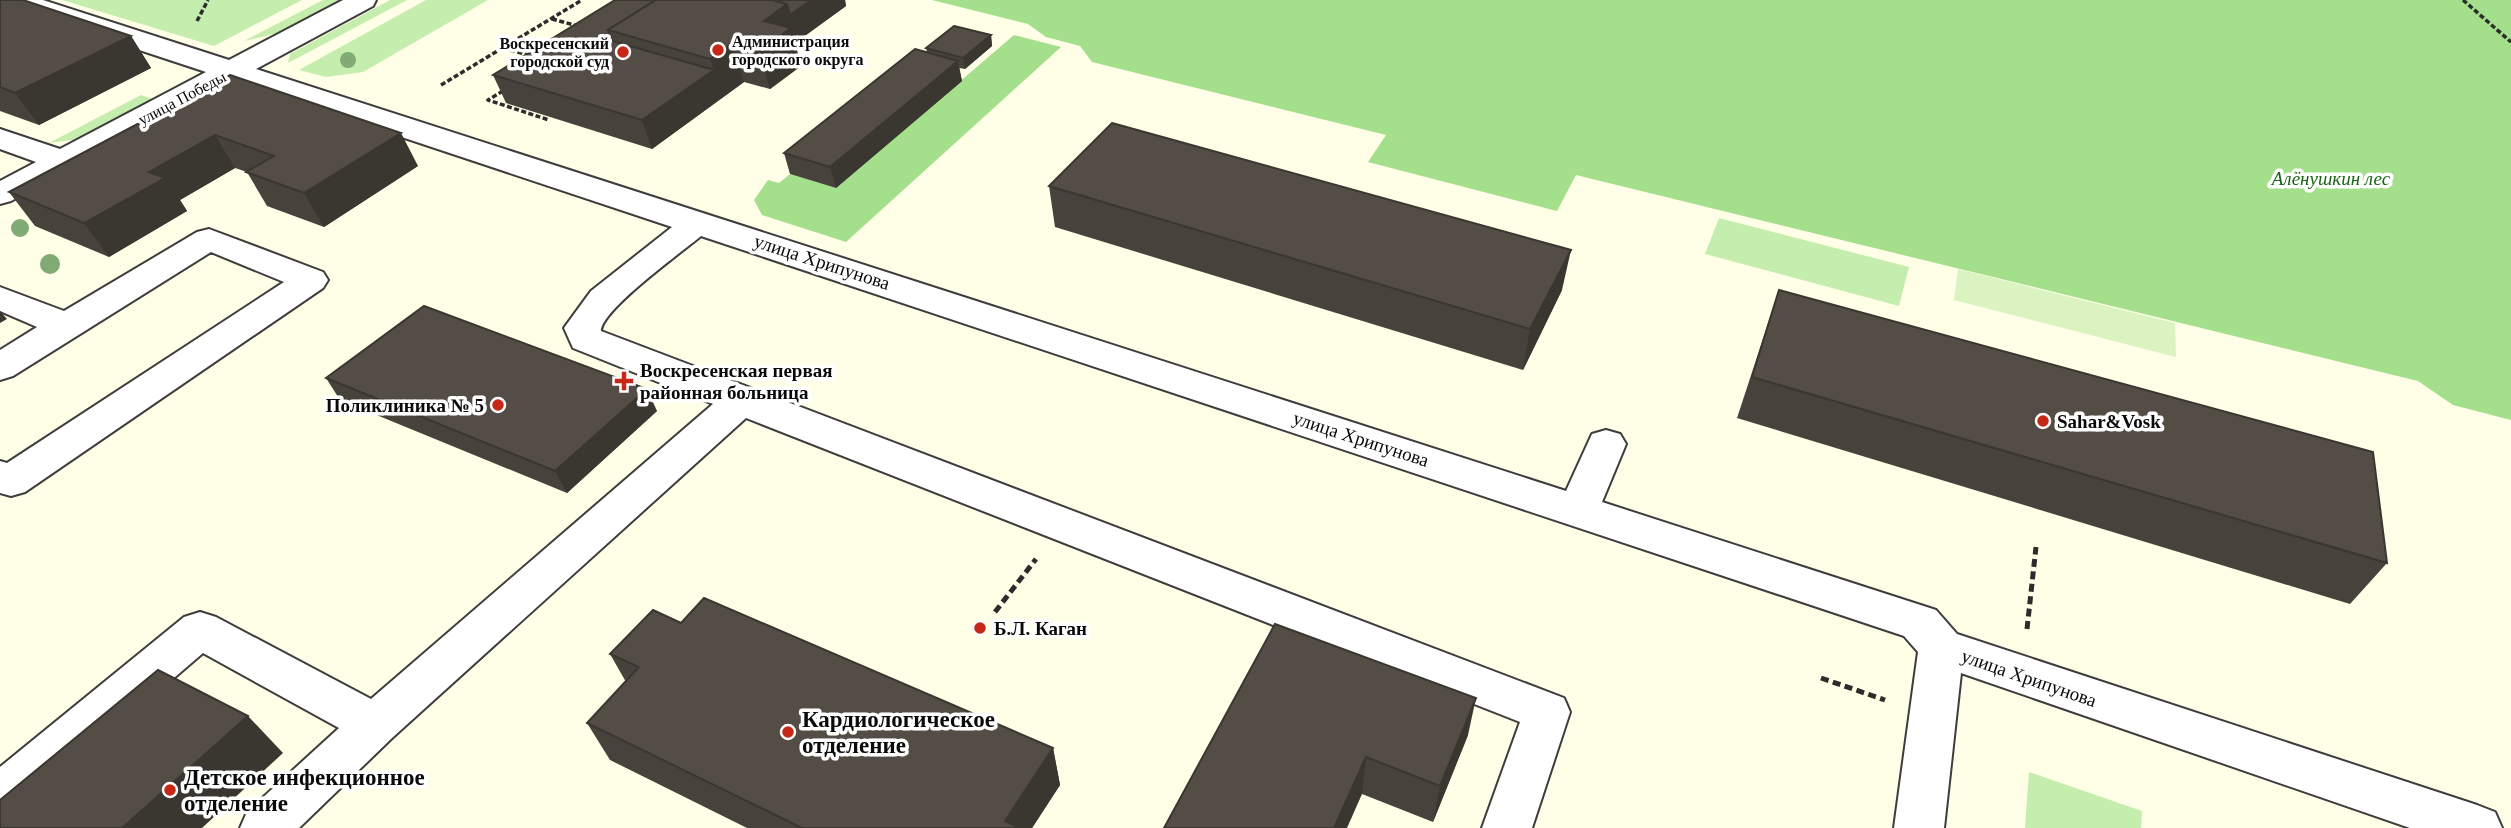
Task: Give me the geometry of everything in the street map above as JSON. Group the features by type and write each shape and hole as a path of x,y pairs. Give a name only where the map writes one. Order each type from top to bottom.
{"street":[{"name":"улица Хрипунова","path":"16,0 1920,623 1941,648 2477,828"},
{"name":"улица Победы","path":"0,194 363,0"},
{"path":"0,138 62,161"},
{"path":"698,222 607,297 582,328 586,339 1548,712 1507,828"},
{"path":"0,367 209,239 312,280 11,481 0,476"},
{"path":"0,298 66,326"},
{"path":"265,828 375,724 741,401"},
{"path":"1578,511 1606,444"},
{"path":"0,797 200,630 375,724"},
{"path":"1919,828 1941,648"}],"path":[{"path":"441,85 582,0"},
{"path":"2463,0 2511,43"},
{"path":"551,19 586,28"},
{"path":"502,48 538,58"},
{"path":"508,87 488,100 549,120"},
{"path":"995,612 1062,525"},
{"path":"2021,675 2036,547"},
{"path":"1821,678 1886,701"}],"green space":[{"path":"62,0 302,0 214,46"},
{"path":"323,0 341,0 278,33 244,41"},
{"path":"390,0 407,0 288,63 290,54"},
{"path":"426,0 488,0 363,72 326,77 299,70"},
{"name":"Алёнушкин лес","path":"932,0 2511,0 2511,420 2453,405 2418,381 1576,175 1557,211 1368,162 1386,135 1092,62 1080,46 1046,37 1028,24"},
{"path":"1014,35 1061,47 846,242 762,215 754,200 768,180 779,183 790,174 836,188"},
{"path":"141,95 153,99 79,139 49,143"},
{"path":"1719,218 1909,267 1899,306 1705,254"},
{"path":"1958,269 2175,323 2176,357 1954,300"},
{"path":"2029,772 2142,811 2141,828 2025,828"}],"building":[{"path":"0,0 23,0 131,36 15,93 0,87"},
{"path":"615,0 656,0 608,30 612,41 714,70 642,120 493,75"},
{"path":"656,0 773,0 787,4 764,21 791,28 759,51 732,43 710,59 608,30"},
{"path":"773,0 811,0 790,15 787,4"},
{"path":"954,26 991,35 963,58 926,48"},
{"path":"915,49 958,61 830,167 784,153"},
{"path":"230,75 401,133 304,193 246,172 274,156 215,135 149,172 165,178 84,223 9,192"},
{"path":"1112,123 1571,250 1530,329 1049,186"},
{"path":"1779,290 2373,452 2387,563 1752,377"},
{"name":"Поликлиника № 5","path":"424,306 647,389 555,471 326,378"},
{"name":"Кардиологическое отделение","path":"704,598 1053,748 1005,821 1020,828 802,828 587,723 639,667 610,654 653,610 681,623"},
{"path":"1275,624 1476,698 1440,786 1366,757 1334,828 1164,828"},
{"path":"158,670 248,716 122,828 0,828 0,800"}],"place":[{"name":"Администрация городского округа","path":"718,50"},
{"name":"Воскресенский городской суд","path":"623,52"},
{"name":"Воскресенская первая районная больница","path":"624,381"},
{"name":"Поликлиника № 5","path":"498,405"},
{"name":"Sahar&Vosk","path":"2043,421"},
{"name":"Б.Л. Каган","path":"980,628"},
{"name":"Кардиологическое отделение","path":"788,732"},
{"name":"Детское инфекционное отделение","path":"170,790"}]}
